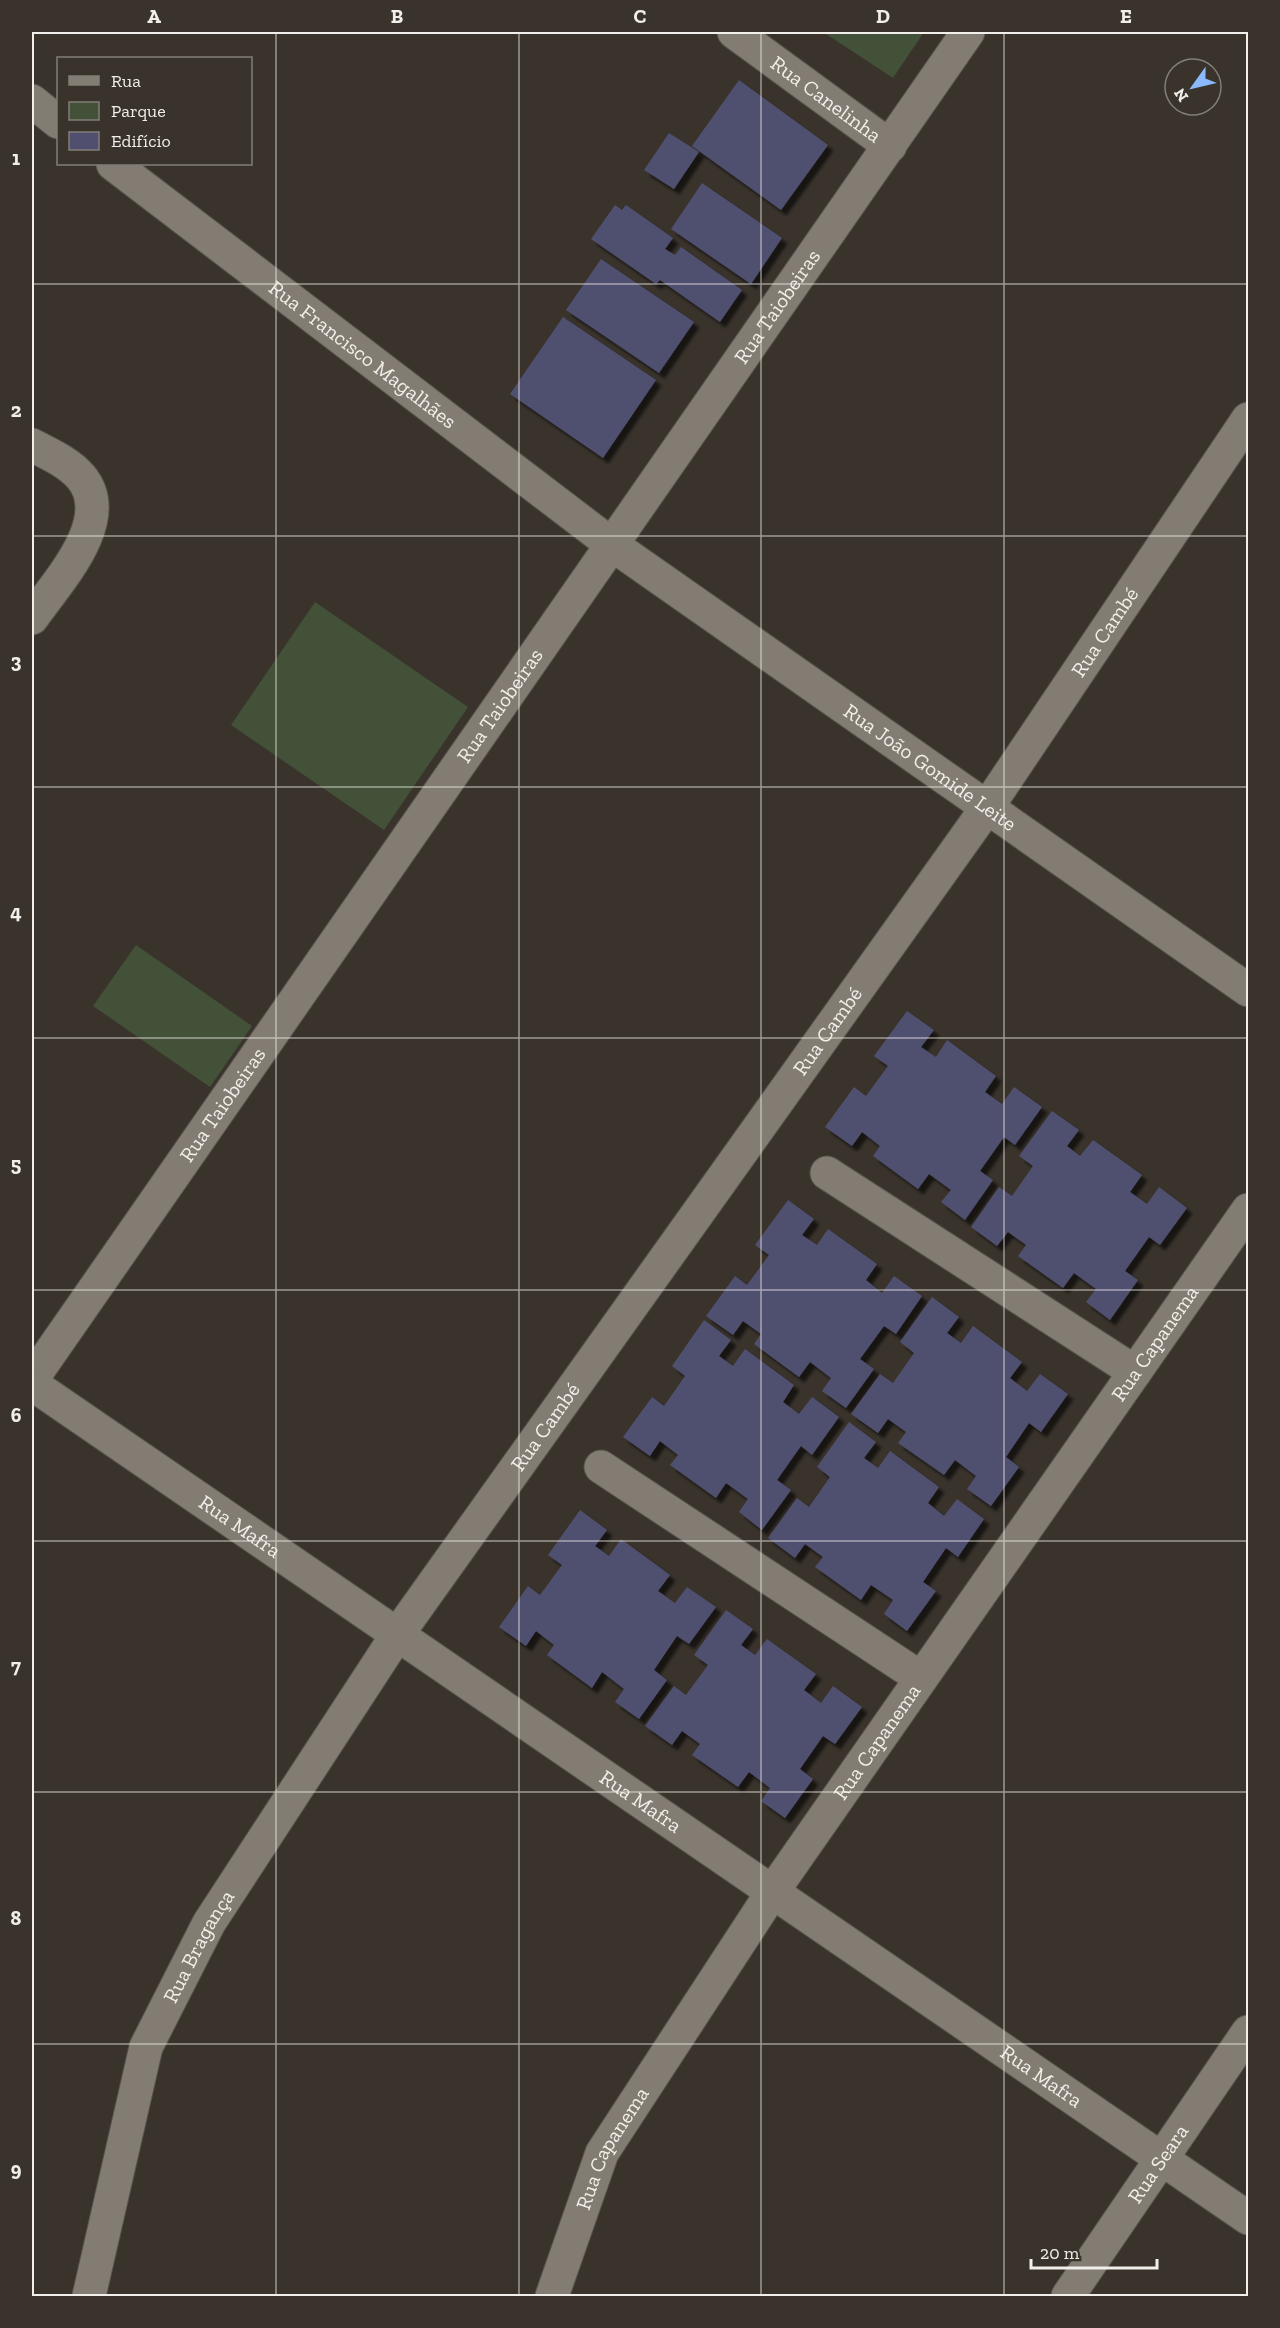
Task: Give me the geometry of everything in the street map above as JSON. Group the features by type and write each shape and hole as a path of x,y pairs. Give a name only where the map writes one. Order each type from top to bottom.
{"street":[{"name":"Rua Canelinha","path":"734,32 890,146"},
{"name":"Rua Taiobeiras","path":"32,1379 968,32"},
{"path":"32,101 57,121"},
{"name":"Rua Francisco Magalhães","path":"114,165 611,544"},
{"name":"Rua Cambé","path":"397,1635 986,809 1248,419"},
{"path":"32,445 70,467 82,478 91,498 92,519 88,536 32,618"},
{"name":"Rua João Gomide Leite","path":"611,544 986,809 1248,990"},
{"path":"827,1173 1135,1372"},
{"name":"Rua Capanema","path":"552,2296 602,2153 773,1891 1248,1210"},
{"name":"Rua Mafra","path":"32,1384 1248,2218"},
{"path":"601,1467 921,1678"},
{"name":"Rua Bragança","path":"89,2296 146,2047 209,1923 397,1635"},
{"name":"Rua Seara","path":"1068,2296 1248,2032"}],"green space":[{"path":"823,32 924,32 893,78"},
{"path":"315,602 468,707 384,830 231,725"},
{"path":"136,945 252,1026 210,1087 93,1006"}],"building":[{"path":"739,80 828,145 781,210 692,146"},
{"path":"669,133 699,152 674,189 644,170"},
{"path":"702,183 782,238 751,284 671,229"},
{"path":"615,205 622,210 626,205 673,238 665,249 675,255 681,247 742,290 720,322 660,280 656,284 591,239"},
{"path":"601,259 694,322 659,373 566,310"},
{"path":"563,317 656,380 603,458 510,394"},
{"path":"907,1011 934,1030 921,1047 936,1057 947,1040 996,1076 985,1092 1002,1104 1014,1087 1042,1107 1015,1145 1004,1137 980,1171 993,1180 965,1220 941,1202 951,1190 929,1174 918,1189 873,1156 880,1146 862,1132 852,1146 825,1127 854,1087 866,1096 888,1066 874,1056"},
{"path":"1052,1111 1079,1130 1067,1146 1080,1156 1093,1140 1142,1175 1130,1192 1147,1204 1159,1187 1187,1208 1160,1245 1149,1237 1125,1271 1138,1280 1110,1320 1086,1302 1096,1289 1074,1273 1063,1288 1018,1256 1026,1245 1008,1232 997,1246 971,1227 999,1187 1012,1196 1033,1166 1019,1156"},
{"path":"788,1200 814,1219 802,1235 817,1245 828,1229 877,1264 866,1280 882,1293 894,1276 922,1296 896,1334 884,1326 860,1359 874,1369 846,1408 822,1391 831,1378 810,1362 799,1377 754,1344 761,1334 743,1321 733,1335 706,1316 735,1276 747,1285 769,1255 755,1245"},
{"path":"932,1297 959,1317 947,1333 961,1343 973,1326 1022,1362 1010,1378 1027,1391 1040,1374 1068,1394 1041,1432 1029,1423 1006,1457 1019,1467 991,1506 967,1489 976,1476 955,1460 944,1475 898,1443 906,1432 888,1419 878,1433 851,1414 880,1374 893,1383 914,1353 900,1342"},
{"path":"704,1320 731,1340 719,1356 733,1366 745,1349 794,1385 783,1402 799,1414 812,1397 839,1417 812,1455 801,1446 777,1480 791,1490 762,1530 739,1512 748,1499 726,1483 716,1498 670,1465 678,1455 660,1441 650,1456 623,1437 652,1397 664,1406 685,1376 672,1366"},
{"path":"849,1422 876,1442 864,1458 878,1468 890,1451 939,1487 928,1503 944,1516 957,1499 984,1519 958,1557 946,1548 923,1582 936,1591 907,1631 884,1614 893,1600 871,1585 861,1600 815,1567 823,1557 805,1544 795,1558 768,1538 797,1498 809,1507 830,1477 817,1467"},
{"path":"580,1510 607,1530 595,1546 609,1556 621,1539 670,1575 658,1591 675,1603 687,1587 716,1607 689,1644 677,1636 654,1670 667,1680 639,1719 615,1702 624,1689 602,1672 592,1688 547,1655 554,1645 536,1631 526,1646 499,1627 528,1586 540,1595 562,1565 548,1555"},
{"path":"726,1610 753,1629 741,1645 755,1655 767,1639 816,1674 804,1690 821,1703 833,1686 862,1707 835,1744 823,1736 800,1769 813,1779 785,1818 761,1801 770,1788 749,1772 738,1787 692,1755 700,1744 682,1731 672,1745 645,1726 674,1686 686,1695 708,1665 694,1655"}]}
